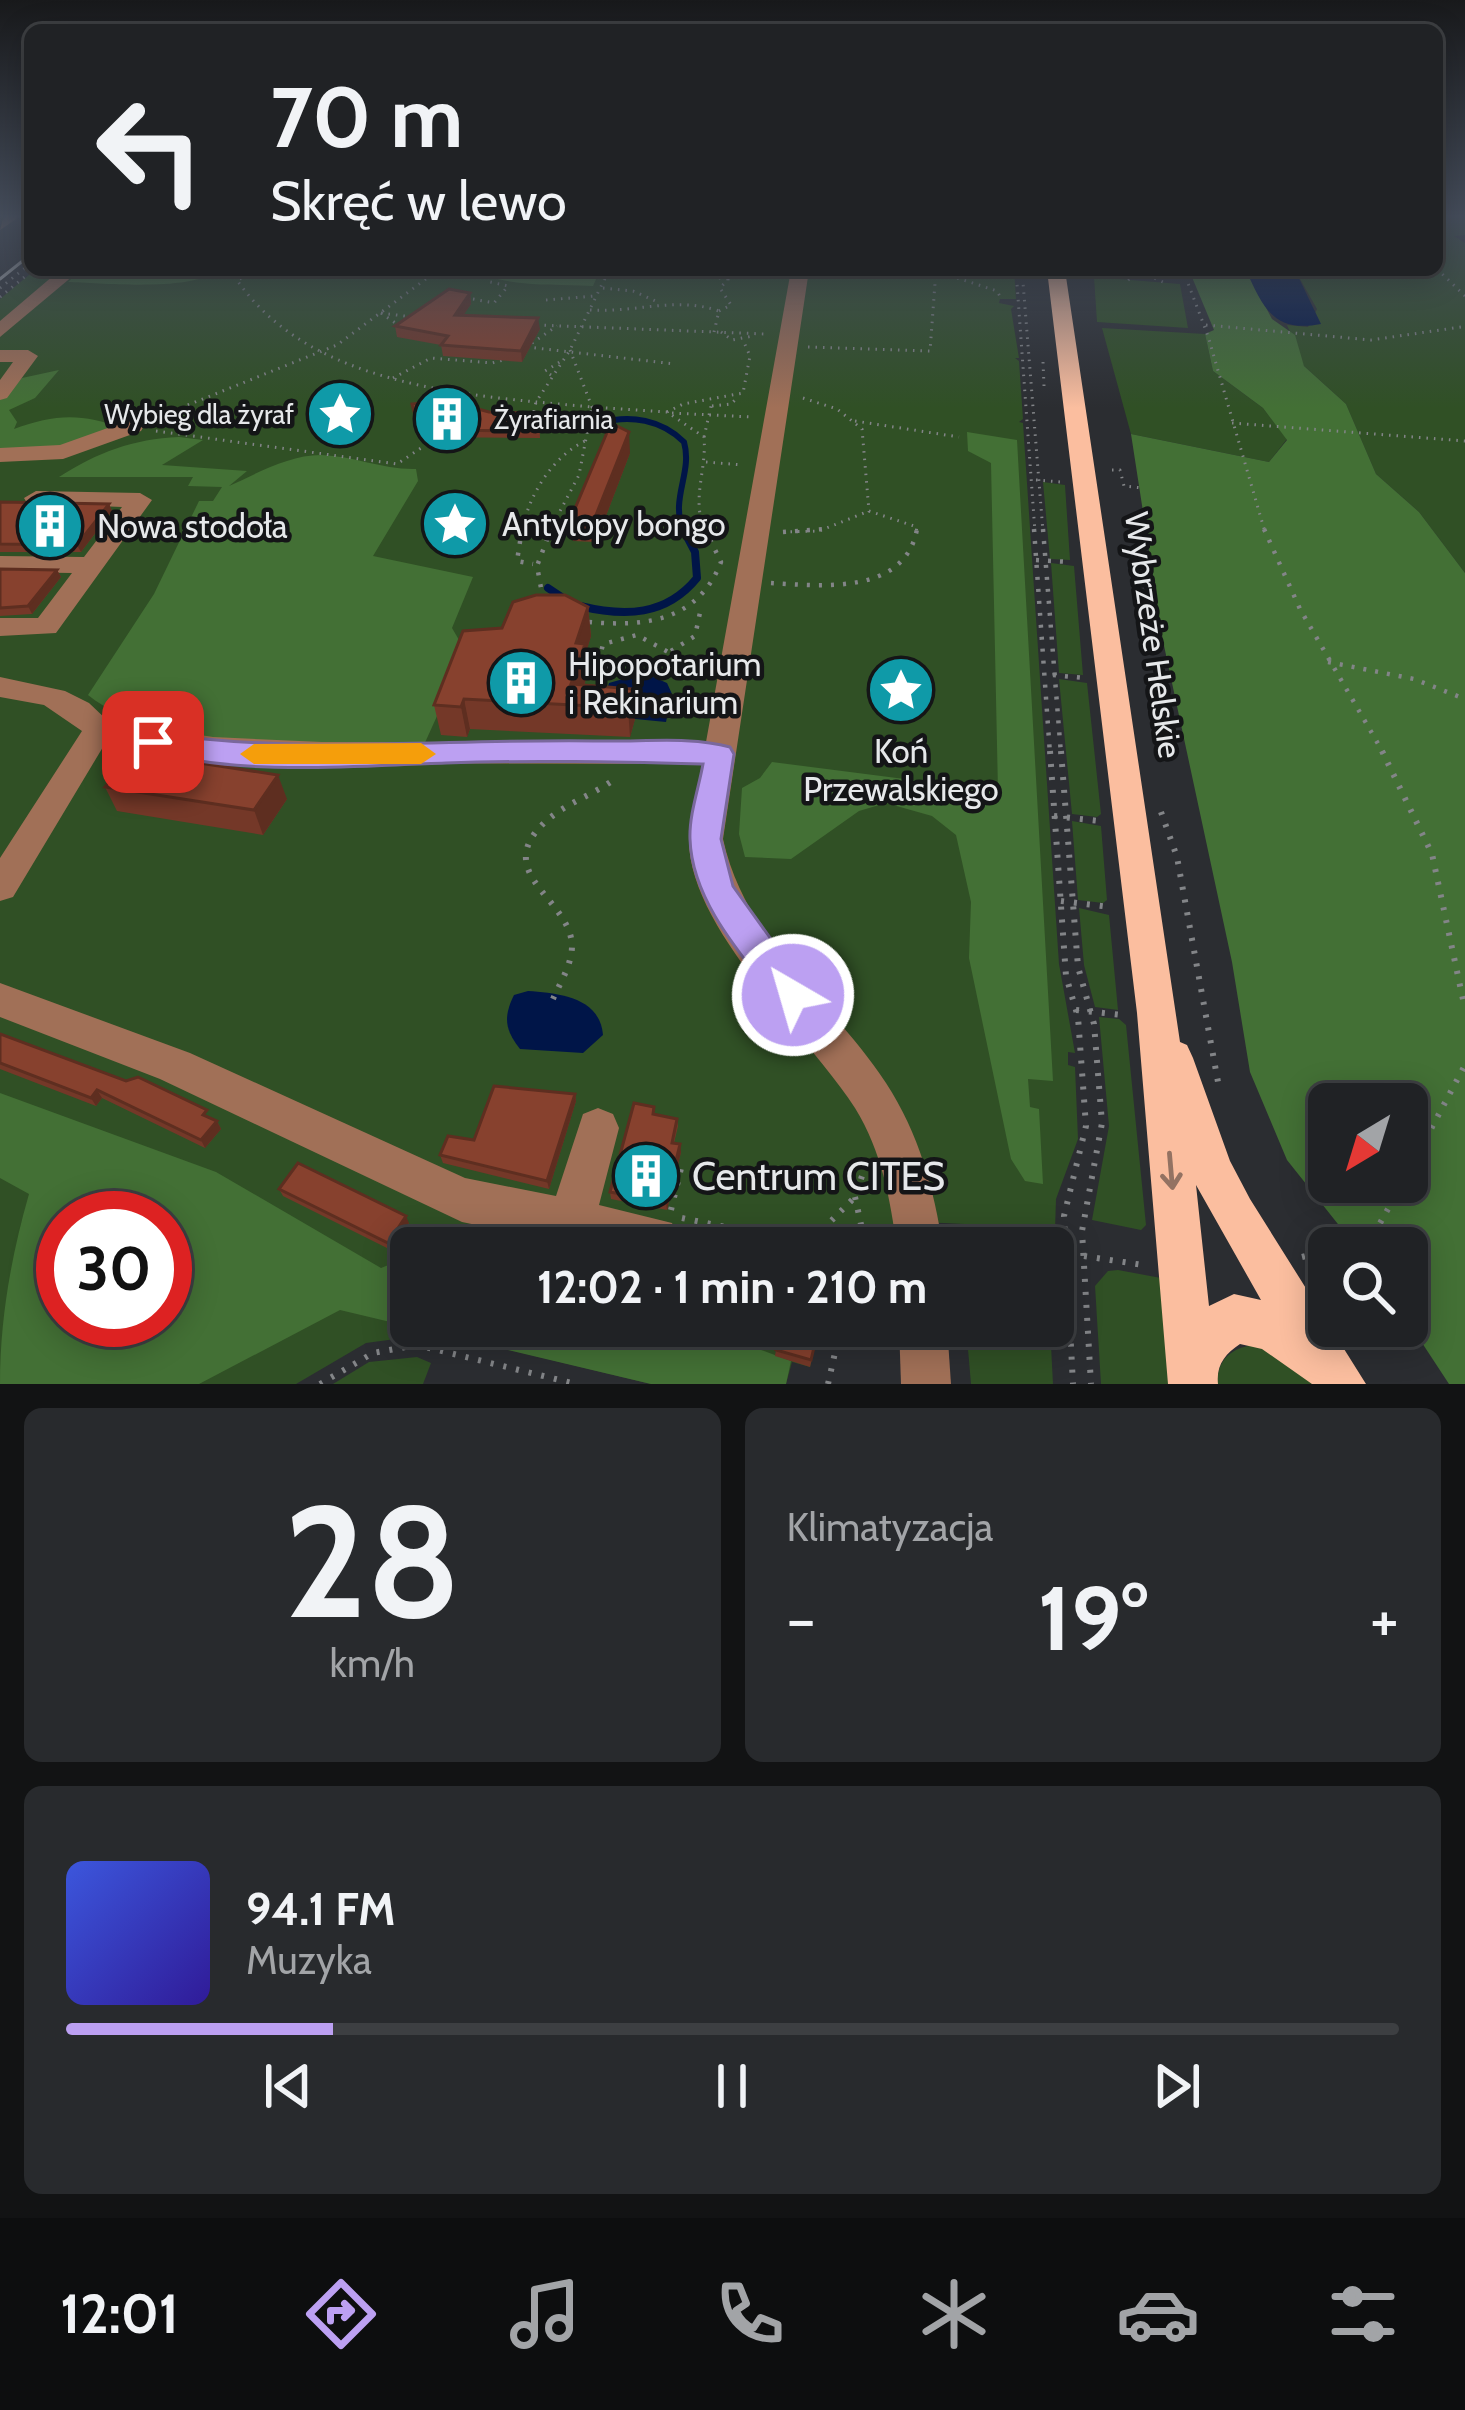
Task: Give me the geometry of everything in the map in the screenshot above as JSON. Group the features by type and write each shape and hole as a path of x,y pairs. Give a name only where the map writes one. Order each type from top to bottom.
{"main road":[{"name":"Wybrzeże Helskie","path":"1057,280 1142,1014 1192,1377"},
{"name":"Wybrzeże Helskie","path":"1142,1014 1211,1168 1268,1274 1338,1380"},
{"path":"1192,1377 1209,1336 1234,1318 1274,1328 1338,1380"}],"street":[{"path":"0,331 59,280"},
{"path":"798,280 706,839 718,889 744,932 849,1061 875,1102 896,1142 917,1227"},
{"path":"0,356 28,356 0,394"},
{"path":"0,455 63,452 133,426"},
{"path":"0,627 46,627 140,500 36,498"},
{"path":"0,564 91,565"},
{"path":"0,687 61,698 88,715 98,730 220,753 720,754"},
{"path":"0,887 98,730"},
{"path":"0,1000 175,1066 462,1200 571,1222 670,1224"},
{"path":"571,1222 598,1128"},
{"path":"924,1347 926,1384"}],"path":[{"path":"237,280 260,313 321,352 392,378 592,407 708,415 777,406 837,409 862,429 869,511"},
{"path":"133,426 321,352 426,280"},
{"path":"532,420 536,402 570,350 604,280"},
{"path":"590,310 636,312 660,303 698,303 719,311 731,305 720,288 727,280"},
{"path":"533,325 775,334 787,345 930,351 935,280"},
{"path":"962,280 997,291 1001,298"},
{"path":"1019,280 1078,967 1090,1011 1102,1123 1084,1208 1091,1384"},
{"path":"1158,280 1165,283"},
{"path":"1188,280 1206,325 1267,539 1430,848 1465,1009"},
{"path":"473,299 494,303 508,286 486,281"},
{"path":"600,288 633,291 660,303"},
{"path":"546,300 596,296"},
{"path":"718,332 719,311"},
{"path":"382,314 418,318"},
{"path":"382,314 409,329"},
{"path":"1206,325 1370,340 1461,327"},
{"path":"392,378 431,358 492,363 514,357 556,326"},
{"path":"718,332 732,340 755,334"},
{"path":"667,412 685,402 730,404 738,397 745,388 744,368 750,356 743,340"},
{"path":"1025,344 1041,345 1044,386"},
{"path":"527,346 675,364"},
{"path":"552,608 534,582 533,564 578,477 592,407 570,350"},
{"path":"553,376 544,371 563,360"},
{"path":"1028,385 1057,387"},
{"path":"578,620 628,626 660,622 695,607 716,582 721,562 695,509 712,404"},
{"path":"667,412 704,437"},
{"path":"855,421 959,437"},
{"path":"1232,422 1316,433 1383,432 1465,441"},
{"path":"133,426 383,464 403,462 433,440"},
{"path":"533,564 517,561 525,512 562,452 586,441"},
{"path":"706,462 766,466"},
{"path":"1112,470 1120,470 1124,486 1142,488"},
{"path":"1035,480 1066,482"},
{"path":"1035,480 1036,560 1060,901 1086,1126 1064,1227"},
{"path":"748,581 835,586 879,577 914,552 917,527 869,511 819,530 756,531"},
{"path":"1036,560 1076,563"},
{"path":"668,652 689,646 696,638 700,608"},
{"path":"628,626 629,634"},
{"path":"598,662 603,644 629,634 649,637 668,652 672,668"},
{"path":"583,662 598,662 613,671 672,668 732,676"},
{"path":"1328,662 1414,680 1465,699"},
{"path":"1044,674 1089,679"},
{"path":"553,999 572,945 564,919 529,877 526,856 538,830 610,784 640,752"},
{"path":"1160,806 1166,836 1177,857 1219,1087"},
{"path":"1054,816 1105,821"},
{"path":"1060,901 1115,908"},
{"path":"1076,1010 1142,1014"},
{"path":"1428,1135 1465,1065"},
{"path":"683,1160 670,1224 705,1227"},
{"path":"825,1227 855,1197 862,1227"},
{"path":"1084,1256 1160,1268"},
{"path":"320,1384 374,1353 417,1345 576,1384"},
{"path":"828,1384 836,1347"},
{"path":"1070,1347 1073,1384"}],"green space":[{"path":"23,280 1015,280 1016,299 1000,299 999,303 1014,306 1059,964 1075,1053 1068,1052 1068,1065 1075,1067 1078,1139 1056,1199 1055,1227 911,1223 878,1227 390,1227 390,1340 366,1343 296,1384 0,1384 0,299"},
{"path":"71,280 195,280 168,284"},
{"path":"503,280 596,280 593,286"},
{"path":"1094,280 1180,284 1188,328 1097,322"},
{"path":"1193,280 1251,280 1272,319 1295,335 1304,366 1346,404 1376,474 1419,512 1465,573 1465,1384 1449,1384 1425,1347 1428,1227 1340,1227 1321,1203 1428,1203 1428,1083 1308,1083 1308,1186 1287,1160 1250,1072 1232,962 1163,641 1131,434 1269,462 1287,440 1263,408 1213,371 1205,334 1214,330"},
{"path":"1300,280 1465,280 1465,573 1419,512 1376,474 1346,404 1304,366 1287,325 1308,327 1317,309"},
{"path":"1102,328 1205,334 1213,371 1263,408 1287,439 1269,462 1131,434"},
{"path":"59,370 35,398 9,410 17,422 14,429 68,417 122,428 71,447 0,450 0,398 22,378"},
{"path":"967,432 1017,440 1053,1081 1028,1079 1030,1107 1039,1109 1043,1184 1025,1181 1011,1159 969,958 971,902 956,835 932,816 886,803 859,811 791,859 745,857 739,834 742,788 760,778 772,762 998,791 991,463 968,451"},
{"path":"179,437 203,440 162,465 247,471 229,486 309,456 416,469 418,481 373,556 473,577 452,628 466,652 423,747 296,745 201,736 119,714 88,695 154,594 199,501 213,501 222,487 188,486 193,477 59,477 116,448"},
{"path":"1043,482 1065,485 1070,560 1050,559"},
{"path":"1051,563 1074,566 1083,675 1059,673"},
{"path":"1059,679 1087,683 1101,814 1097,817 1072,814"},
{"path":"1072,821 1101,826 1107,900 1103,903 1078,900"},
{"path":"1079,908 1109,915 1118,1010 1095,1007 1084,965"},
{"path":"1099,1017 1119,1019 1126,1025 1146,1225 1141,1230 1092,1220 1109,1126"},
{"path":"0,1093 216,1172 381,1268 390,1264 390,1322 340,1310 199,1384 0,1384 8,1288 29,1194 0,1178"},
{"path":"1108,1271 1161,1278 1172,1384 1101,1384 1095,1286"},
{"path":"1256,1345 1316,1384 1217,1384 1227,1356"},
{"path":"496,1347 762,1347 791,1361 786,1384 651,1384"},
{"path":"498,1347 815,1347 810,1367 792,1362 786,1384 651,1384"},
{"path":"968,1347 1051,1347 1053,1384 971,1384"},
{"path":"417,1357 431,1363 423,1384 333,1384 369,1362"}],"water":[{"path":"1250,280 1300,280 1321,324 1281,321 1258,296"},
{"path":"644,673 667,683 672,694 666,722 635,719 637,705 603,702 609,683"},
{"path":"528,991 576,999 594,1012 603,1035 583,1053 520,1049 507,1017 514,995"}],"building":[{"path":"449,289 470,293 455,315 538,318 521,351 441,345 448,336 395,326"},
{"name":"Żyrafiarnia","path":"448,391 465,399 467,406 489,412 539,413 539,431 419,430 412,404 430,402"},
{"path":"611,423 629,432 594,520 571,518"},
{"name":"Nowa stodoła","path":"0,502 109,504 77,545 0,544"},
{"path":"0,569 57,570 28,606 0,608"},
{"path":"536,595 565,595 588,607 576,643 585,644 571,684 633,689 628,708 464,699 461,707 434,705 463,631 502,628 513,602"},
{"path":"134,753 278,775 254,810 105,787"},
{"path":"0,1034 126,1081 138,1077 207,1110 203,1115 217,1121 201,1140 97,1090 91,1098 0,1063"},
{"path":"494,1086 575,1094 547,1181 440,1155 448,1136 474,1140"},
{"name":"Centrum CITES","path":"634,1103 654,1107 653,1114 677,1119 672,1143 680,1144 666,1202 610,1192"},
{"path":"298,1163 406,1216 399,1227 390,1227 388,1243 279,1189"},
{"path":"777,1347 814,1347 811,1360"}],"waterway":[{"path":"601,423 645,421 666,428 684,442 686,465 679,509 683,529"},
{"path":"580,606 613,612 644,610 685,591 697,578 695,552 683,529"},
{"path":"548,588 566,600"}],"slow traffic":[{"path":"254,754 421,754"}],"place":[{"name":"Wybieg dla żyraf","path":"340,414"},
{"name":"Żyrafiarnia","path":"447,419"},
{"name":"Antylopy bongo","path":"455,524"},
{"name":"Nowa stodoła","path":"50,526"},
{"name":"Hipopotarium i Rekinarium","path":"521,683"},
{"name":"Koń Przewalskiego","path":"901,690"},
{"name":"Centrum CITES","path":"646,1176"}],"route":[{"path":"153,742 220,753 313,757 546,750 720,754 706,839 718,889 744,932 793,995"}]}
